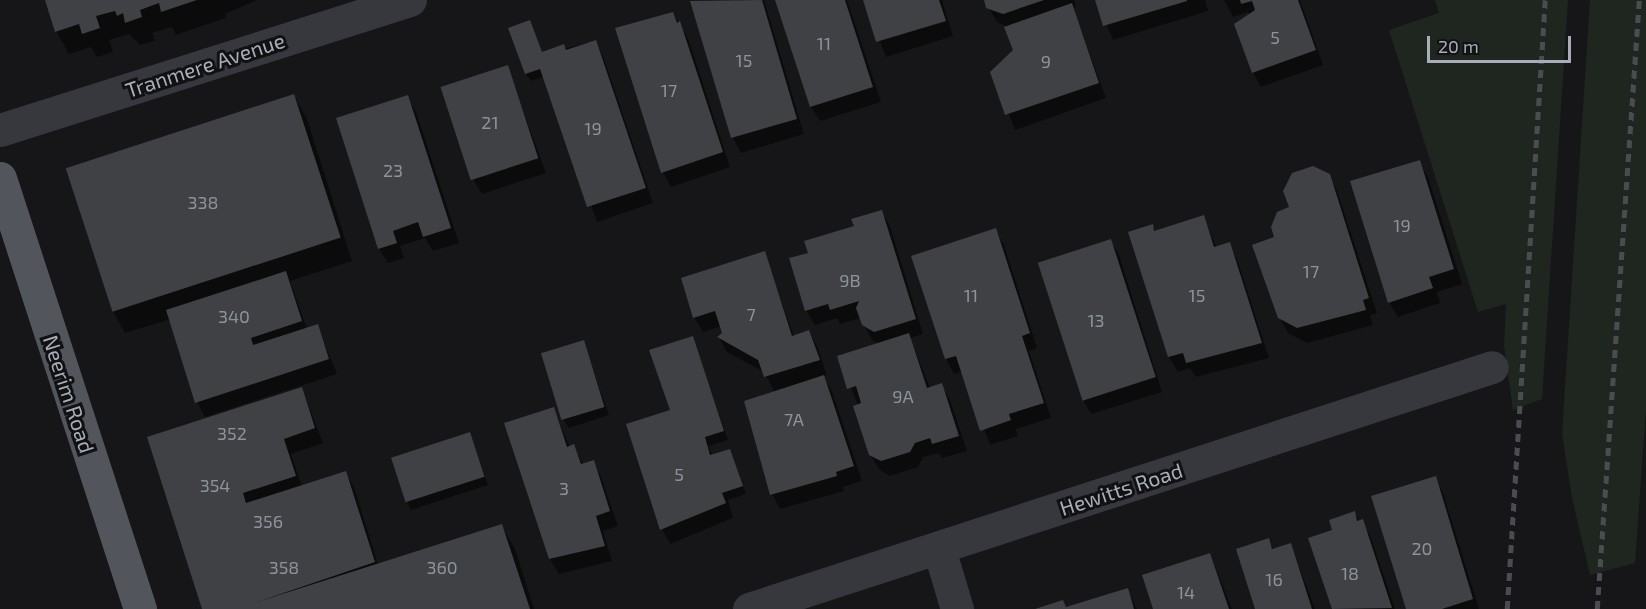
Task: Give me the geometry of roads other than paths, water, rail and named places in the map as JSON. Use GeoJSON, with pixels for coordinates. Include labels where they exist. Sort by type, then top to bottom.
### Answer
{"type":"FeatureCollection","features":[{"type":"Feature","properties":{"kind":"main road","name":"Neerim Road"},"geometry":{"type":"LineString","coordinates":[[0,178],[140,609]]}},
{"type":"Feature","properties":{"kind":"street","name":"Tranmere Avenue"},"geometry":{"type":"LineString","coordinates":[[0,130],[410,0]]}},
{"type":"Feature","properties":{"kind":"street","name":"Hewitts Road"},"geometry":{"type":"LineString","coordinates":[[749,609],[1492,367]]}},
{"type":"Feature","properties":{"kind":"street"},"geometry":{"type":"LineString","coordinates":[[939,549],[957,609]]}},
{"type":"Feature","properties":{"kind":"railway"},"geometry":{"type":"LineString","coordinates":[[1507,609],[1545,0]]}},
{"type":"Feature","properties":{"kind":"railway"},"geometry":{"type":"LineString","coordinates":[[1597,609],[1639,0]]}}]}
